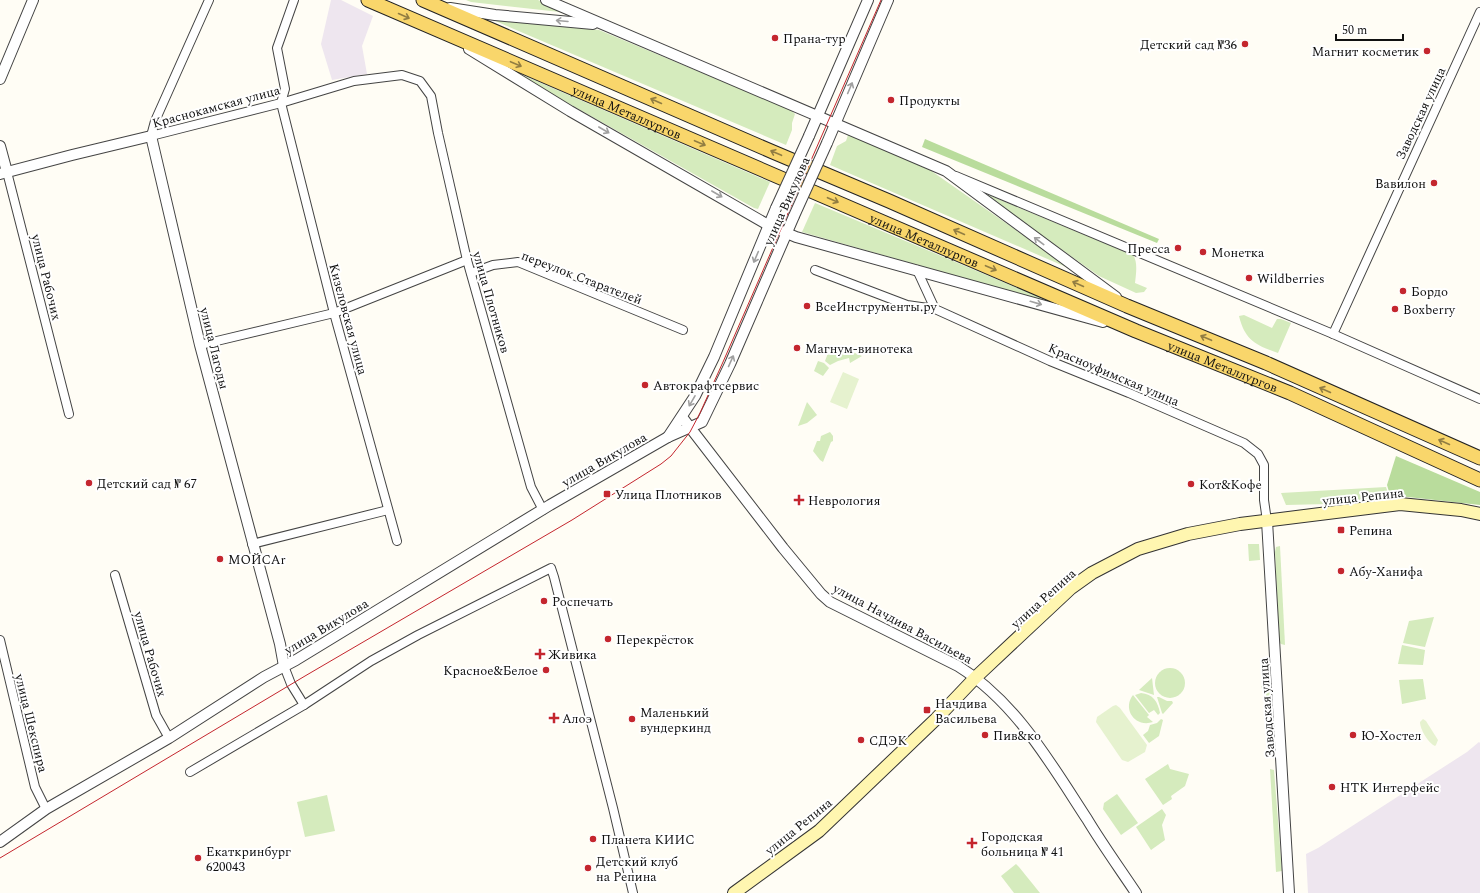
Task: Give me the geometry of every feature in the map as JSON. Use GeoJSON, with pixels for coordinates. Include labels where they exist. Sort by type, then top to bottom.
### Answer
{"type":"FeatureCollection","features":[{"type":"Feature","properties":{"kind":"main road","name":"улица Металлургов"},"geometry":{"type":"LineString","coordinates":[[368,0],[1136,331],[1290,394],[1480,480]]}},
{"type":"Feature","properties":{"kind":"main road","name":"улица Металлургов"},"geometry":{"type":"LineString","coordinates":[[423,0],[889,201],[1127,306],[1266,363],[1480,458]]}},
{"type":"Feature","properties":{"kind":"main road","name":"улица Репина"},"geometry":{"type":"LineString","coordinates":[[734,893],[819,831],[936,719],[976,677],[1071,588],[1092,573],[1138,549],[1188,534],[1240,524],[1400,504],[1461,510],[1480,514]]}},
{"type":"Feature","properties":{"kind":"street"},"geometry":{"type":"LineString","coordinates":[[0,79],[33,0]]}},
{"type":"Feature","properties":{"kind":"street"},"geometry":{"type":"LineString","coordinates":[[151,136],[155,121],[209,0]]}},
{"type":"Feature","properties":{"kind":"street"},"geometry":{"type":"LineString","coordinates":[[281,103],[285,89],[277,48],[294,0]]}},
{"type":"Feature","properties":{"kind":"street"},"geometry":{"type":"LineString","coordinates":[[546,0],[835,124],[1333,334],[1480,399]]}},
{"type":"Feature","properties":{"kind":"street","name":"улица Викулова"},"geometry":{"type":"LineString","coordinates":[[668,437],[695,396],[714,357],[770,226],[776,208],[868,0]]}},
{"type":"Feature","properties":{"kind":"street","name":"улица Викулова"},"geometry":{"type":"LineString","coordinates":[[0,842],[46,810],[169,738],[264,677],[543,510],[668,437],[702,422],[730,364],[888,0]]}},
{"type":"Feature","properties":{"kind":"street"},"geometry":{"type":"LineString","coordinates":[[437,6],[495,15],[601,24]]}},
{"type":"Feature","properties":{"kind":"street","name":"Заводская улица"},"geometry":{"type":"LineString","coordinates":[[1333,334],[1480,12]]}},
{"type":"Feature","properties":{"kind":"street"},"geometry":{"type":"LineString","coordinates":[[442,32],[570,111],[770,226],[796,237],[1136,331]]}},
{"type":"Feature","properties":{"kind":"street","name":"Краснокамская улица"},"geometry":{"type":"LineString","coordinates":[[4,173],[281,103],[354,81],[402,75],[420,81],[431,96]]}},
{"type":"Feature","properties":{"kind":"street","name":"улица Плотников"},"geometry":{"type":"LineString","coordinates":[[431,96],[467,260],[531,487],[543,510]]}},
{"type":"Feature","properties":{"kind":"street","name":"Кизеловская улица"},"geometry":{"type":"LineString","coordinates":[[281,103],[334,313],[396,541]]}},
{"type":"Feature","properties":{"kind":"street","name":"улица Лагоды"},"geometry":{"type":"LineString","coordinates":[[151,136],[200,345],[252,544],[280,644],[284,666],[304,705]]}},
{"type":"Feature","properties":{"kind":"street","name":"улица Рабочих"},"geometry":{"type":"LineString","coordinates":[[0,146],[4,173],[69,414]]}},
{"type":"Feature","properties":{"kind":"street"},"geometry":{"type":"LineString","coordinates":[[946,171],[1127,306]]}},
{"type":"Feature","properties":{"kind":"street"},"geometry":{"type":"LineString","coordinates":[[200,345],[334,313],[467,260]]}},
{"type":"Feature","properties":{"kind":"street","name":"переулок Старателей"},"geometry":{"type":"LineString","coordinates":[[471,272],[493,265],[518,262],[683,330]]}},
{"type":"Feature","properties":{"kind":"street","name":"Красноуфимская улица"},"geometry":{"type":"LineString","coordinates":[[815,270],[907,305],[935,309],[1050,361],[1129,393],[1244,443],[1258,454],[1264,465],[1264,500],[1267,521]]}},
{"type":"Feature","properties":{"kind":"street"},"geometry":{"type":"LineString","coordinates":[[917,270],[935,309]]}},
{"type":"Feature","properties":{"kind":"street","name":"улица Начдива Васильева"},"geometry":{"type":"LineString","coordinates":[[682,417],[783,548],[821,594],[830,602],[958,666],[976,677],[993,692],[1018,719],[1050,763],[1136,893]]}},
{"type":"Feature","properties":{"kind":"street"},"geometry":{"type":"LineString","coordinates":[[252,544],[388,510]]}},
{"type":"Feature","properties":{"kind":"street","name":"Заводская улица"},"geometry":{"type":"LineString","coordinates":[[1267,521],[1289,893]]}},
{"type":"Feature","properties":{"kind":"street"},"geometry":{"type":"LineString","coordinates":[[190,772],[304,705],[371,661],[418,635],[551,568],[580,675],[632,893]]}},
{"type":"Feature","properties":{"kind":"street","name":"улица Рабочих"},"geometry":{"type":"LineString","coordinates":[[115,575],[156,715],[169,738]]}},
{"type":"Feature","properties":{"kind":"street","name":"улица Шекспира"},"geometry":{"type":"LineString","coordinates":[[0,640],[35,787],[46,810]]}},
{"type":"Feature","properties":{"kind":"shaded area"},"geometry":{"type":"Polygon","coordinates":[[[331,0],[341,0],[373,16],[362,46],[367,74],[332,80],[321,44],[331,0]]]}},
{"type":"Feature","properties":{"kind":"shaded area"},"geometry":{"type":"Polygon","coordinates":[[[1479,742],[1480,893],[1308,893],[1306,854],[1318,848],[1467,752],[1479,742]]]}},
{"type":"Feature","properties":{"kind":"green space"},"geometry":{"type":"Polygon","coordinates":[[[466,0],[538,0],[569,13],[471,2],[466,0]]]}},
{"type":"Feature","properties":{"kind":"green space"},"geometry":{"type":"Polygon","coordinates":[[[493,20],[599,30],[791,110],[795,114],[792,123],[792,130],[786,145],[493,20]]]}},
{"type":"Feature","properties":{"kind":"green space"},"geometry":{"type":"Polygon","coordinates":[[[506,68],[770,182],[758,209],[754,208],[506,68]]]}},
{"type":"Feature","properties":{"kind":"green space"},"geometry":{"type":"Polygon","coordinates":[[[848,135],[854,136],[930,170],[1073,270],[830,165],[837,146],[846,141],[848,135]]]}},
{"type":"Feature","properties":{"kind":"green space"},"geometry":{"type":"Polygon","coordinates":[[[925,139],[1159,239],[1157,243],[922,147],[925,139]]]}},
{"type":"Feature","properties":{"kind":"green space"},"geometry":{"type":"Polygon","coordinates":[[[979,191],[1133,255],[1136,265],[1135,283],[1147,288],[1144,292],[1136,293],[1099,276],[979,191]]]}},
{"type":"Feature","properties":{"kind":"green space"},"geometry":{"type":"Polygon","coordinates":[[[815,203],[1058,305],[802,232],[815,203]]]}},
{"type":"Feature","properties":{"kind":"green space"},"geometry":{"type":"Polygon","coordinates":[[[1244,315],[1272,328],[1277,319],[1291,323],[1278,353],[1257,344],[1248,336],[1244,331],[1239,316],[1244,315]]]}},
{"type":"Feature","properties":{"kind":"green space"},"geometry":{"type":"Polygon","coordinates":[[[836,345],[862,356],[850,363],[849,358],[830,365],[825,361],[830,348],[836,345]]]}},
{"type":"Feature","properties":{"kind":"green space"},"geometry":{"type":"Polygon","coordinates":[[[818,361],[824,363],[829,368],[823,376],[814,371],[818,361]]]}},
{"type":"Feature","properties":{"kind":"green space"},"geometry":{"type":"Polygon","coordinates":[[[843,372],[859,379],[847,409],[830,402],[843,372]]]}},
{"type":"Feature","properties":{"kind":"green space"},"geometry":{"type":"Polygon","coordinates":[[[807,402],[817,415],[807,423],[798,426],[807,402]]]}},
{"type":"Feature","properties":{"kind":"green space"},"geometry":{"type":"Polygon","coordinates":[[[830,432],[833,436],[833,441],[831,442],[823,462],[813,451],[817,441],[820,441],[821,436],[830,432]]]}},
{"type":"Feature","properties":{"kind":"green space"},"geometry":{"type":"Polygon","coordinates":[[[1396,456],[1480,492],[1480,505],[1390,495],[1387,485],[1396,456]]]}},
{"type":"Feature","properties":{"kind":"green space"},"geometry":{"type":"Polygon","coordinates":[[[1386,487],[1389,496],[1328,504],[1286,505],[1281,493],[1386,487]]]}},
{"type":"Feature","properties":{"kind":"green space"},"geometry":{"type":"Polygon","coordinates":[[[1248,544],[1259,544],[1260,560],[1249,561],[1248,544]]]}},
{"type":"Feature","properties":{"kind":"green space"},"geometry":{"type":"Polygon","coordinates":[[[1280,546],[1285,645],[1279,642],[1275,552],[1276,547],[1280,546]]]}},
{"type":"Feature","properties":{"kind":"green space"},"geometry":{"type":"Polygon","coordinates":[[[1434,617],[1425,647],[1403,643],[1409,621],[1434,617]]]}},
{"type":"Feature","properties":{"kind":"green space"},"geometry":{"type":"Polygon","coordinates":[[[1402,645],[1425,650],[1423,665],[1398,664],[1402,645]]]}},
{"type":"Feature","properties":{"kind":"green space"},"geometry":{"type":"Polygon","coordinates":[[[1170,668],[1181,672],[1185,683],[1181,694],[1170,698],[1159,694],[1155,683],[1159,672],[1170,668]]]}},
{"type":"Feature","properties":{"kind":"green space"},"geometry":{"type":"Polygon","coordinates":[[[1152,678],[1154,695],[1139,690],[1152,678]]]}},
{"type":"Feature","properties":{"kind":"green space"},"geometry":{"type":"Polygon","coordinates":[[[1423,679],[1426,699],[1402,704],[1399,680],[1423,679]]]}},
{"type":"Feature","properties":{"kind":"green space"},"geometry":{"type":"Polygon","coordinates":[[[1269,685],[1272,745],[1267,744],[1265,696],[1261,686],[1269,685]]]}},
{"type":"Feature","properties":{"kind":"green space"},"geometry":{"type":"Polygon","coordinates":[[[1141,693],[1149,695],[1154,699],[1160,713],[1158,715],[1154,710],[1149,713],[1135,695],[1141,693]]]}},
{"type":"Feature","properties":{"kind":"green space"},"geometry":{"type":"Polygon","coordinates":[[[1133,695],[1149,715],[1147,717],[1153,722],[1141,722],[1132,716],[1129,706],[1133,695]]]}},
{"type":"Feature","properties":{"kind":"green space"},"geometry":{"type":"Polygon","coordinates":[[[1157,697],[1167,701],[1172,701],[1173,703],[1163,714],[1162,713],[1157,697]]]}},
{"type":"Feature","properties":{"kind":"green space"},"geometry":{"type":"Polygon","coordinates":[[[1116,705],[1120,708],[1147,745],[1145,752],[1128,762],[1122,760],[1096,722],[1097,717],[1116,705]]]}},
{"type":"Feature","properties":{"kind":"green space"},"geometry":{"type":"Polygon","coordinates":[[[1161,719],[1163,720],[1159,736],[1149,743],[1143,735],[1148,731],[1150,725],[1157,723],[1161,719]]]}},
{"type":"Feature","properties":{"kind":"green space"},"geometry":{"type":"Polygon","coordinates":[[[1423,719],[1426,721],[1438,740],[1435,746],[1427,739],[1423,732],[1420,722],[1423,719]]]}},
{"type":"Feature","properties":{"kind":"green space"},"geometry":{"type":"Polygon","coordinates":[[[1168,764],[1170,769],[1189,774],[1185,786],[1171,796],[1172,799],[1163,805],[1145,779],[1168,764]]]}},
{"type":"Feature","properties":{"kind":"green space"},"geometry":{"type":"Polygon","coordinates":[[[1270,769],[1274,770],[1282,871],[1276,872],[1270,769]]]}},
{"type":"Feature","properties":{"kind":"green space"},"geometry":{"type":"Polygon","coordinates":[[[1117,794],[1138,823],[1121,835],[1103,809],[1104,803],[1117,794]]]}},
{"type":"Feature","properties":{"kind":"green space"},"geometry":{"type":"Polygon","coordinates":[[[327,795],[335,831],[305,837],[297,802],[327,795]]]}},
{"type":"Feature","properties":{"kind":"green space"},"geometry":{"type":"Polygon","coordinates":[[[1162,809],[1166,815],[1162,825],[1165,840],[1151,850],[1136,827],[1162,809]]]}},
{"type":"Feature","properties":{"kind":"green space"},"geometry":{"type":"Polygon","coordinates":[[[1016,864],[1040,893],[1014,893],[1001,876],[1016,864]]]}},
{"type":"Feature","properties":{"kind":"tram line"},"geometry":{"type":"LineString","coordinates":[[0,858],[305,676],[572,520],[661,464],[671,456],[690,432],[700,413],[881,0]]}},
{"type":"Feature","properties":{"kind":"place","name":"Прана-тур"},"geometry":{"type":"Point","coordinates":[775,38]}},
{"type":"Feature","properties":{"kind":"place","name":"Детский сад №36"},"geometry":{"type":"Point","coordinates":[1245,44]}},
{"type":"Feature","properties":{"kind":"place","name":"Магнит косметик"},"geometry":{"type":"Point","coordinates":[1427,51]}},
{"type":"Feature","properties":{"kind":"place","name":"Продукты"},"geometry":{"type":"Point","coordinates":[891,100]}},
{"type":"Feature","properties":{"kind":"place","name":"Вавилон"},"geometry":{"type":"Point","coordinates":[1434,183]}},
{"type":"Feature","properties":{"kind":"place","name":"Пресса"},"geometry":{"type":"Point","coordinates":[1178,248]}},
{"type":"Feature","properties":{"kind":"place","name":"Монетка"},"geometry":{"type":"Point","coordinates":[1203,252]}},
{"type":"Feature","properties":{"kind":"place","name":"Wildberries"},"geometry":{"type":"Point","coordinates":[1249,278]}},
{"type":"Feature","properties":{"kind":"place","name":"Бордо"},"geometry":{"type":"Point","coordinates":[1403,291]}},
{"type":"Feature","properties":{"kind":"place","name":"ВсеИнструменты.ру"},"geometry":{"type":"Point","coordinates":[807,306]}},
{"type":"Feature","properties":{"kind":"place","name":"Boxberry"},"geometry":{"type":"Point","coordinates":[1395,309]}},
{"type":"Feature","properties":{"kind":"place","name":"Магнум-винотека"},"geometry":{"type":"Point","coordinates":[797,348]}},
{"type":"Feature","properties":{"kind":"place","name":"Автокрафтсервис"},"geometry":{"type":"Point","coordinates":[645,385]}},
{"type":"Feature","properties":{"kind":"place","name":"Детский сад № 67"},"geometry":{"type":"Point","coordinates":[89,483]}},
{"type":"Feature","properties":{"kind":"place","name":"Кот&Кофе"},"geometry":{"type":"Point","coordinates":[1191,484]}},
{"type":"Feature","properties":{"kind":"place","name":"Улица Плотников"},"geometry":{"type":"Point","coordinates":[607,494]}},
{"type":"Feature","properties":{"kind":"place","name":"Неврология"},"geometry":{"type":"Point","coordinates":[799,500]}},
{"type":"Feature","properties":{"kind":"place","name":"Репина"},"geometry":{"type":"Point","coordinates":[1341,530]}},
{"type":"Feature","properties":{"kind":"place","name":"МОЙCAr"},"geometry":{"type":"Point","coordinates":[220,559]}},
{"type":"Feature","properties":{"kind":"place","name":"Абу-Ханифа"},"geometry":{"type":"Point","coordinates":[1341,571]}},
{"type":"Feature","properties":{"kind":"place","name":"Роспечать"},"geometry":{"type":"Point","coordinates":[544,601]}},
{"type":"Feature","properties":{"kind":"place","name":"Перекрёсток"},"geometry":{"type":"Point","coordinates":[608,639]}},
{"type":"Feature","properties":{"kind":"place","name":"Живика"},"geometry":{"type":"Point","coordinates":[540,654]}},
{"type":"Feature","properties":{"kind":"place","name":"Красное&Белое"},"geometry":{"type":"Point","coordinates":[546,670]}},
{"type":"Feature","properties":{"kind":"place","name":"Начдива Васильева"},"geometry":{"type":"Point","coordinates":[927,710]}},
{"type":"Feature","properties":{"kind":"place","name":"Алоэ"},"geometry":{"type":"Point","coordinates":[554,718]}},
{"type":"Feature","properties":{"kind":"place","name":"Маленький вундеркинд"},"geometry":{"type":"Point","coordinates":[632,719]}},
{"type":"Feature","properties":{"kind":"place","name":"Пив&ко"},"geometry":{"type":"Point","coordinates":[985,735]}},
{"type":"Feature","properties":{"kind":"place","name":"Ю-Хостел"},"geometry":{"type":"Point","coordinates":[1353,735]}},
{"type":"Feature","properties":{"kind":"place","name":"СДЭК"},"geometry":{"type":"Point","coordinates":[861,740]}},
{"type":"Feature","properties":{"kind":"place","name":"НТК Интерфейс"},"geometry":{"type":"Point","coordinates":[1332,787]}},
{"type":"Feature","properties":{"kind":"place","name":"Планета КИИС"},"geometry":{"type":"Point","coordinates":[593,839]}},
{"type":"Feature","properties":{"kind":"place","name":"Городская больница № 41"},"geometry":{"type":"Point","coordinates":[972,843]}},
{"type":"Feature","properties":{"kind":"place","name":"Екаткринбург 620043"},"geometry":{"type":"Point","coordinates":[198,858]}},
{"type":"Feature","properties":{"kind":"place","name":"Детский клуб на Репина"},"geometry":{"type":"Point","coordinates":[588,868]}}]}
